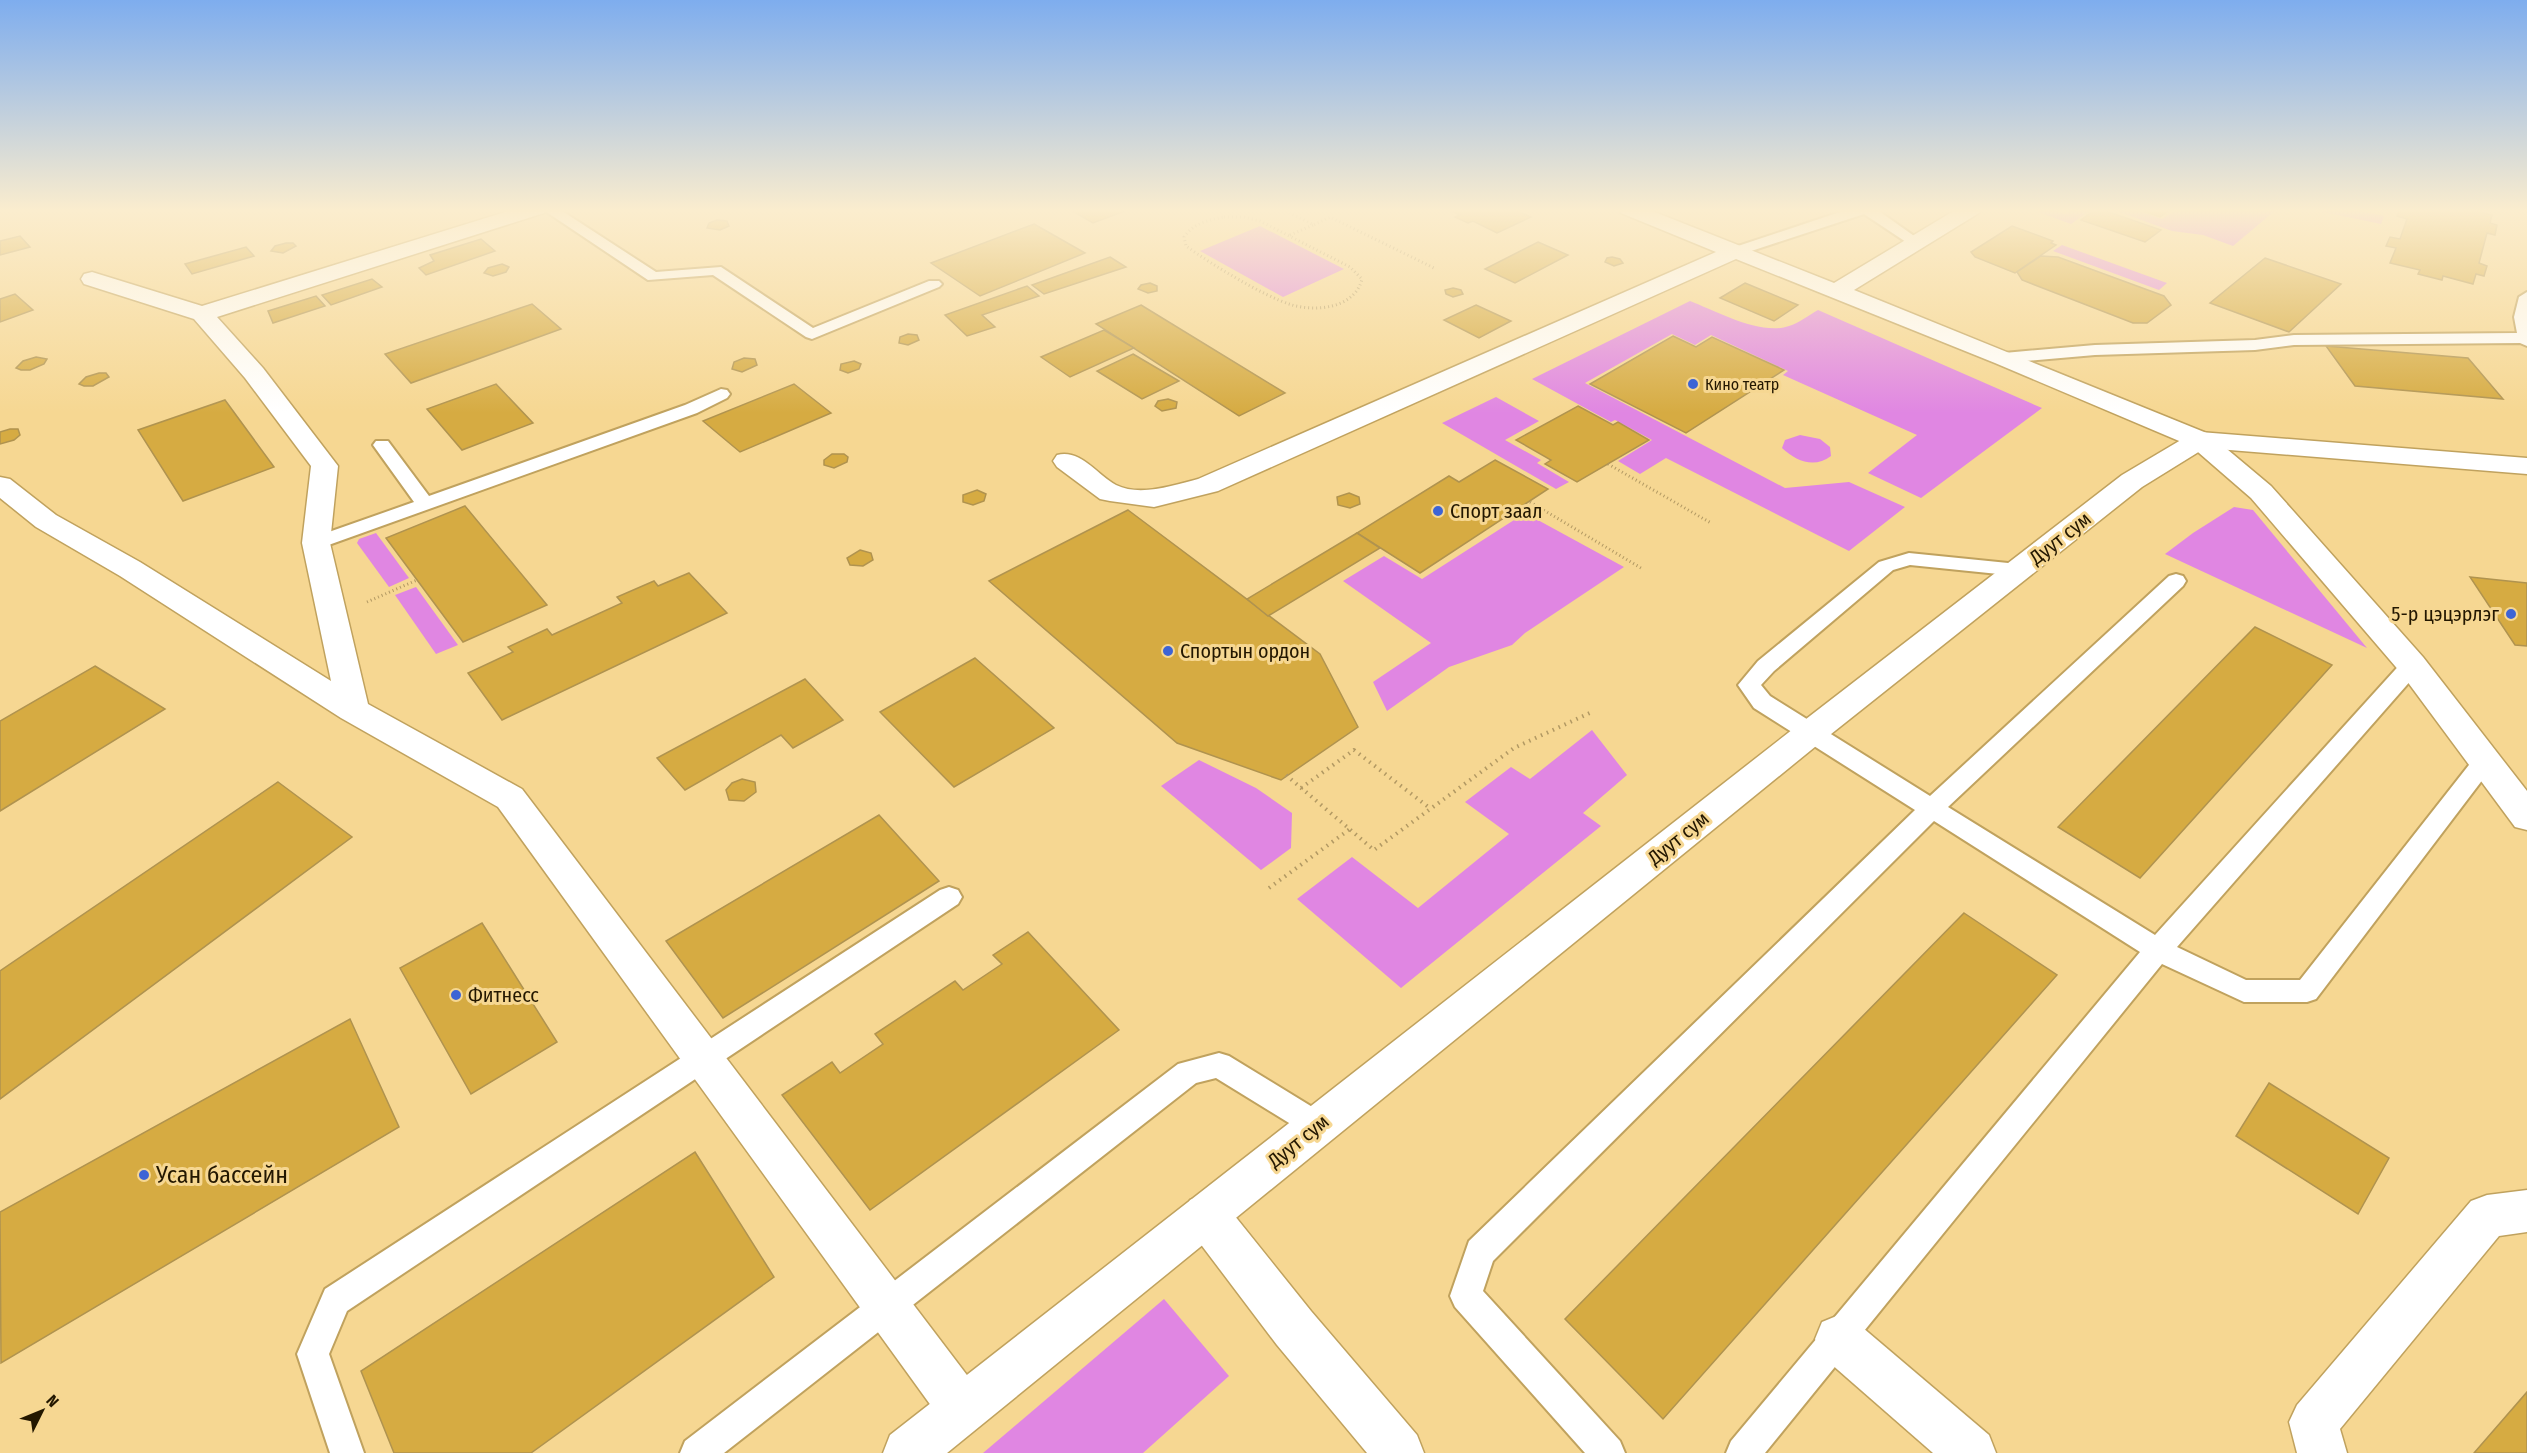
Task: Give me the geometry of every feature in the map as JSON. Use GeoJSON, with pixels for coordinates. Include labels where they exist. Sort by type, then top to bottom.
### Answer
{"type":"FeatureCollection","features":[{"type":"Feature","properties":{"kind":"street"},"geometry":{"type":"LineString","coordinates":[[202,314],[321,277]]}},
{"type":"Feature","properties":{"kind":"street"},"geometry":{"type":"LineString","coordinates":[[1066,461],[1110,493],[1154,499],[1208,485],[1678,277]]}},
{"type":"Feature","properties":{"kind":"street"},"geometry":{"type":"LineString","coordinates":[[1797,277],[2004,358],[2200,440],[2261,492],[2412,665],[2527,817]]}},
{"type":"Feature","properties":{"kind":"street"},"geometry":{"type":"LineString","coordinates":[[1835,292],[1860,277]]}},
{"type":"Feature","properties":{"kind":"street"},"geometry":{"type":"LineString","coordinates":[[92,279],[202,314],[254,373],[325,466],[316,543],[353,710]]}},
{"type":"Feature","properties":{"kind":"street"},"geometry":{"type":"LineString","coordinates":[[2200,440],[2527,466]]}},
{"type":"Feature","properties":{"kind":"street","name":"Дуут сум"},"geometry":{"type":"LineString","coordinates":[[908,1453],[1317,1125],[2018,570],[2132,481],[2200,440]]}},
{"type":"Feature","properties":{"kind":"street"},"geometry":{"type":"LineString","coordinates":[[0,485],[46,521],[130,569],[353,710],[510,798],[962,1408]]}},
{"type":"Feature","properties":{"kind":"street"},"geometry":{"type":"LineString","coordinates":[[2322,1453],[2314,1422],[2487,1216],[2527,1211]]}},
{"type":"Feature","properties":{"kind":"street"},"geometry":{"type":"LineString","coordinates":[[1206,1215],[1294,1328],[1399,1453]]}},
{"type":"Feature","properties":{"kind":"street"},"geometry":{"type":"LineString","coordinates":[[1839,1339],[1971,1453]]}},
{"type":"Feature","properties":{"kind":"lane"},"geometry":{"type":"LineString","coordinates":[[726,277],[812,334],[934,284]]}},
{"type":"Feature","properties":{"kind":"lane"},"geometry":{"type":"LineString","coordinates":[[2004,358],[2095,350],[2255,345],[2294,340],[2526,339],[2522,317],[2527,297]]}},
{"type":"Feature","properties":{"kind":"lane"},"geometry":{"type":"LineString","coordinates":[[316,543],[691,409],[721,394]]}},
{"type":"Feature","properties":{"kind":"lane"},"geometry":{"type":"LineString","coordinates":[[382,445],[425,504]]}},
{"type":"Feature","properties":{"kind":"lane"},"geometry":{"type":"LineString","coordinates":[[2018,570],[1909,559],[1886,566],[1766,666],[1749,685],[1762,702],[1931,810],[2158,950],[2244,992],[2307,991],[2484,762]]}},
{"type":"Feature","properties":{"kind":"lane"},"geometry":{"type":"LineString","coordinates":[[1608,1453],[1466,1296],[1480,1252],[1931,810],[2176,581]]}},
{"type":"Feature","properties":{"kind":"lane"},"geometry":{"type":"LineString","coordinates":[[1743,1453],[2158,950],[2412,665]]}},
{"type":"Feature","properties":{"kind":"lane"},"geometry":{"type":"LineString","coordinates":[[347,1453],[313,1354],[336,1300],[949,897]]}},
{"type":"Feature","properties":{"kind":"lane"},"geometry":{"type":"LineString","coordinates":[[697,1453],[1188,1073],[1219,1065],[1317,1125]]}},
{"type":"Feature","properties":{"kind":"path"},"geometry":{"type":"LineString","coordinates":[[1238,277],[1290,305],[1314,308],[1334,306],[1354,297],[1361,289],[1362,279],[1360,277]]}},
{"type":"Feature","properties":{"kind":"path"},"geometry":{"type":"LineString","coordinates":[[1608,464],[1711,523]]}},
{"type":"Feature","properties":{"kind":"path"},"geometry":{"type":"LineString","coordinates":[[1530,501],[1641,568]]}},
{"type":"Feature","properties":{"kind":"path"},"geometry":{"type":"LineString","coordinates":[[333,616],[417,580]]}},
{"type":"Feature","properties":{"kind":"path"},"geometry":{"type":"LineString","coordinates":[[1286,775],[1374,850],[1514,748],[1593,711]]}},
{"type":"Feature","properties":{"kind":"path"},"geometry":{"type":"LineString","coordinates":[[1301,788],[1354,750],[1431,809]]}},
{"type":"Feature","properties":{"kind":"path"},"geometry":{"type":"LineString","coordinates":[[1269,888],[1350,829]]}},
{"type":"Feature","properties":{"kind":"shaded area"},"geometry":{"type":"Polygon","coordinates":[[[1247,277],[1327,277],[1283,297],[1247,277]]]}},
{"type":"Feature","properties":{"kind":"shaded area"},"geometry":{"type":"Polygon","coordinates":[[[2123,277],[2150,277],[2167,283],[2159,290],[2123,277]]]}},
{"type":"Feature","properties":{"kind":"shaded area"},"geometry":{"type":"Polygon","coordinates":[[[1690,301],[1739,321],[1765,328],[1789,326],[1818,310],[2042,408],[1921,498],[1868,473],[1917,435],[1783,375],[1788,371],[1711,335],[1695,345],[1672,334],[1585,383],[1785,488],[1849,482],[1905,507],[1849,551],[1666,458],[1640,474],[1618,461],[1652,440],[1615,420],[1611,422],[1532,379],[1690,301]]]}},
{"type":"Feature","properties":{"kind":"shaded area"},"geometry":{"type":"Polygon","coordinates":[[[1496,397],[1539,421],[1505,440],[1541,460],[1537,463],[1569,482],[1556,489],[1442,423],[1496,397]]]}},
{"type":"Feature","properties":{"kind":"shaded area"},"geometry":{"type":"Polygon","coordinates":[[[1800,435],[1820,439],[1830,447],[1831,456],[1818,462],[1805,462],[1793,457],[1782,448],[1785,440],[1800,435]]]}},
{"type":"Feature","properties":{"kind":"shaded area"},"geometry":{"type":"Polygon","coordinates":[[[2234,507],[2253,510],[2367,648],[2165,554],[2234,507]]]}},
{"type":"Feature","properties":{"kind":"shaded area"},"geometry":{"type":"Polygon","coordinates":[[[1525,513],[1624,567],[1525,633],[1512,645],[1449,667],[1387,711],[1373,682],[1431,643],[1343,581],[1384,556],[1422,579],[1525,513]]]}},
{"type":"Feature","properties":{"kind":"shaded area"},"geometry":{"type":"Polygon","coordinates":[[[376,533],[409,578],[389,587],[357,543],[359,539],[376,533]]]}},
{"type":"Feature","properties":{"kind":"shaded area"},"geometry":{"type":"Polygon","coordinates":[[[416,587],[458,645],[436,654],[395,595],[416,587]]]}},
{"type":"Feature","properties":{"kind":"shaded area"},"geometry":{"type":"Polygon","coordinates":[[[1592,730],[1627,775],[1583,813],[1601,826],[1401,988],[1297,899],[1352,857],[1418,908],[1509,834],[1465,802],[1511,767],[1530,779],[1592,730]]]}},
{"type":"Feature","properties":{"kind":"shaded area"},"geometry":{"type":"Polygon","coordinates":[[[1199,760],[1256,788],[1292,813],[1291,848],[1261,870],[1161,786],[1199,760]]]}},
{"type":"Feature","properties":{"kind":"shaded area"},"geometry":{"type":"Polygon","coordinates":[[[1164,1299],[1229,1376],[1143,1453],[983,1453],[1164,1299]]]}},
{"type":"Feature","properties":{"kind":"building"},"geometry":{"type":"Polygon","coordinates":[[[952,277],[1027,277],[980,296],[952,277]]]}},
{"type":"Feature","properties":{"kind":"building"},"geometry":{"type":"Polygon","coordinates":[[[1055,277],[1096,277],[1044,294],[1032,285],[1055,277]]]}},
{"type":"Feature","properties":{"kind":"building"},"geometry":{"type":"Polygon","coordinates":[[[1502,277],[1527,277],[1515,283],[1502,277]]]}},
{"type":"Feature","properties":{"kind":"building"},"geometry":{"type":"Polygon","coordinates":[[[2020,277],[2112,277],[2164,296],[2171,305],[2147,323],[2133,323],[2022,280],[2020,277]]]}},
{"type":"Feature","properties":{"kind":"building"},"geometry":{"type":"Polygon","coordinates":[[[2242,277],[2320,277],[2341,284],[2289,332],[2210,303],[2242,277]]]}},
{"type":"Feature","properties":{"kind":"building"},"geometry":{"type":"Polygon","coordinates":[[[2446,277],[2475,277],[2473,284],[2446,277]]]}},
{"type":"Feature","properties":{"kind":"building"},"geometry":{"type":"Polygon","coordinates":[[[372,279],[382,287],[331,305],[322,295],[372,279]]]}},
{"type":"Feature","properties":{"kind":"building"},"geometry":{"type":"Polygon","coordinates":[[[1150,283],[1157,286],[1157,291],[1148,293],[1138,289],[1141,285],[1150,283]]]}},
{"type":"Feature","properties":{"kind":"building"},"geometry":{"type":"Polygon","coordinates":[[[1745,283],[1798,305],[1774,321],[1720,298],[1745,283]]]}},
{"type":"Feature","properties":{"kind":"building"},"geometry":{"type":"Polygon","coordinates":[[[1027,286],[1039,296],[982,315],[995,327],[967,336],[945,315],[1027,286]]]}},
{"type":"Feature","properties":{"kind":"building"},"geometry":{"type":"Polygon","coordinates":[[[1453,288],[1461,290],[1463,294],[1453,297],[1446,294],[1445,290],[1453,288]]]}},
{"type":"Feature","properties":{"kind":"building"},"geometry":{"type":"Polygon","coordinates":[[[15,294],[33,310],[0,322],[0,299],[15,294]]]}},
{"type":"Feature","properties":{"kind":"building"},"geometry":{"type":"Polygon","coordinates":[[[316,296],[325,306],[273,323],[268,311],[316,296]]]}},
{"type":"Feature","properties":{"kind":"building"},"geometry":{"type":"Polygon","coordinates":[[[532,304],[561,329],[411,383],[385,354],[532,304]]]}},
{"type":"Feature","properties":{"kind":"building"},"geometry":{"type":"Polygon","coordinates":[[[1141,305],[1285,393],[1239,416],[1096,324],[1141,305]]]}},
{"type":"Feature","properties":{"kind":"building"},"geometry":{"type":"Polygon","coordinates":[[[1476,305],[1511,321],[1479,338],[1444,320],[1476,305]]]}},
{"type":"Feature","properties":{"kind":"building"},"geometry":{"type":"Polygon","coordinates":[[[1104,330],[1134,348],[1070,377],[1041,357],[1104,330]]]}},
{"type":"Feature","properties":{"kind":"building"},"geometry":{"type":"Polygon","coordinates":[[[908,334],[917,335],[919,340],[908,345],[899,343],[900,337],[908,334]]]}},
{"type":"Feature","properties":{"kind":"building"},"geometry":{"type":"Polygon","coordinates":[[[1673,336],[1696,347],[1712,337],[1784,370],[1686,433],[1590,384],[1673,336]]]}},
{"type":"Feature","properties":{"kind":"building"},"geometry":{"type":"Polygon","coordinates":[[[2326,346],[2468,358],[2503,399],[2355,386],[2326,346]]]}},
{"type":"Feature","properties":{"kind":"building"},"geometry":{"type":"Polygon","coordinates":[[[1133,354],[1179,381],[1142,399],[1097,371],[1133,354]]]}},
{"type":"Feature","properties":{"kind":"building"},"geometry":{"type":"Polygon","coordinates":[[[36,357],[47,359],[44,364],[30,370],[16,368],[23,361],[36,357]]]}},
{"type":"Feature","properties":{"kind":"building"},"geometry":{"type":"Polygon","coordinates":[[[744,358],[755,359],[757,365],[742,372],[732,369],[734,362],[744,358]]]}},
{"type":"Feature","properties":{"kind":"building"},"geometry":{"type":"Polygon","coordinates":[[[854,361],[861,364],[859,369],[848,373],[840,370],[841,364],[854,361]]]}},
{"type":"Feature","properties":{"kind":"building"},"geometry":{"type":"Polygon","coordinates":[[[106,373],[109,377],[93,386],[79,384],[86,377],[106,373]]]}},
{"type":"Feature","properties":{"kind":"building"},"geometry":{"type":"Polygon","coordinates":[[[496,384],[533,423],[462,450],[427,409],[496,384]]]}},
{"type":"Feature","properties":{"kind":"building"},"geometry":{"type":"Polygon","coordinates":[[[794,384],[831,413],[740,452],[703,421],[794,384]]]}},
{"type":"Feature","properties":{"kind":"building"},"geometry":{"type":"Polygon","coordinates":[[[1168,399],[1177,402],[1176,408],[1162,411],[1155,406],[1158,401],[1168,399]]]}},
{"type":"Feature","properties":{"kind":"building"},"geometry":{"type":"Polygon","coordinates":[[[225,400],[274,467],[183,501],[138,430],[225,400]]]}},
{"type":"Feature","properties":{"kind":"building"},"geometry":{"type":"Polygon","coordinates":[[[1578,406],[1613,425],[1618,422],[1649,440],[1577,482],[1545,464],[1551,460],[1516,440],[1578,406]]]}},
{"type":"Feature","properties":{"kind":"building"},"geometry":{"type":"Polygon","coordinates":[[[18,429],[20,435],[14,440],[0,444],[0,432],[18,429]]]}},
{"type":"Feature","properties":{"kind":"building"},"geometry":{"type":"Polygon","coordinates":[[[832,454],[844,454],[848,457],[847,462],[834,468],[824,465],[824,460],[832,454]]]}},
{"type":"Feature","properties":{"kind":"building"},"geometry":{"type":"Polygon","coordinates":[[[1495,460],[1548,489],[1420,573],[1357,533],[1449,476],[1459,482],[1495,460]]]}},
{"type":"Feature","properties":{"kind":"building"},"geometry":{"type":"Polygon","coordinates":[[[977,490],[986,494],[984,501],[973,505],[963,502],[963,495],[977,490]]]}},
{"type":"Feature","properties":{"kind":"building"},"geometry":{"type":"Polygon","coordinates":[[[1349,493],[1359,497],[1360,504],[1350,508],[1338,505],[1337,497],[1349,493]]]}},
{"type":"Feature","properties":{"kind":"building"},"geometry":{"type":"Polygon","coordinates":[[[465,506],[547,605],[463,642],[386,538],[465,506]]]}},
{"type":"Feature","properties":{"kind":"building"},"geometry":{"type":"Polygon","coordinates":[[[1128,510],[1320,654],[1358,727],[1281,780],[1177,743],[989,581],[1128,510]]]}},
{"type":"Feature","properties":{"kind":"building"},"geometry":{"type":"Polygon","coordinates":[[[1357,533],[1380,548],[1268,616],[1247,599],[1357,533]]]}},
{"type":"Feature","properties":{"kind":"building"},"geometry":{"type":"Polygon","coordinates":[[[860,550],[871,553],[873,560],[863,566],[850,565],[847,558],[860,550]]]}},
{"type":"Feature","properties":{"kind":"building"},"geometry":{"type":"Polygon","coordinates":[[[689,573],[727,613],[502,720],[468,673],[513,652],[508,647],[547,629],[552,635],[622,603],[617,597],[654,581],[658,586],[689,573]]]}},
{"type":"Feature","properties":{"kind":"building","name":"5-р цэцэрлэг"},"geometry":{"type":"Polygon","coordinates":[[[2470,577],[2527,583],[2527,646],[2515,645],[2470,577]]]}},
{"type":"Feature","properties":{"kind":"building"},"geometry":{"type":"Polygon","coordinates":[[[2255,627],[2332,665],[2140,878],[2058,827],[2255,627]]]}},
{"type":"Feature","properties":{"kind":"building"},"geometry":{"type":"Polygon","coordinates":[[[975,658],[1054,728],[954,787],[880,712],[975,658]]]}},
{"type":"Feature","properties":{"kind":"building"},"geometry":{"type":"Polygon","coordinates":[[[95,666],[165,709],[0,811],[0,721],[95,666]]]}},
{"type":"Feature","properties":{"kind":"building"},"geometry":{"type":"Polygon","coordinates":[[[805,679],[843,720],[793,748],[781,735],[685,790],[657,758],[805,679]]]}},
{"type":"Feature","properties":{"kind":"building"},"geometry":{"type":"Polygon","coordinates":[[[742,779],[755,782],[756,792],[744,801],[729,800],[726,790],[732,783],[742,779]]]}},
{"type":"Feature","properties":{"kind":"building"},"geometry":{"type":"Polygon","coordinates":[[[278,782],[352,837],[0,1099],[0,971],[278,782]]]}},
{"type":"Feature","properties":{"kind":"building"},"geometry":{"type":"Polygon","coordinates":[[[879,815],[939,881],[723,1018],[666,941],[879,815]]]}},
{"type":"Feature","properties":{"kind":"building"},"geometry":{"type":"Polygon","coordinates":[[[1964,913],[2057,975],[1663,1419],[1565,1319],[1964,913]]]}},
{"type":"Feature","properties":{"kind":"building"},"geometry":{"type":"Polygon","coordinates":[[[482,923],[557,1042],[471,1094],[400,968],[482,923]]]}},
{"type":"Feature","properties":{"kind":"building"},"geometry":{"type":"Polygon","coordinates":[[[1028,932],[1119,1030],[870,1210],[782,1095],[832,1062],[840,1073],[883,1044],[875,1034],[955,981],[963,990],[1002,964],[993,955],[1028,932]]]}},
{"type":"Feature","properties":{"kind":"building"},"geometry":{"type":"Polygon","coordinates":[[[350,1019],[399,1127],[1,1363],[0,1212],[350,1019]]]}},
{"type":"Feature","properties":{"kind":"building"},"geometry":{"type":"Polygon","coordinates":[[[2269,1083],[2389,1158],[2358,1214],[2236,1136],[2269,1083]]]}},
{"type":"Feature","properties":{"kind":"building"},"geometry":{"type":"Polygon","coordinates":[[[695,1152],[774,1277],[531,1453],[394,1453],[361,1371],[695,1152]]]}},
{"type":"Feature","properties":{"kind":"building"},"geometry":{"type":"Polygon","coordinates":[[[2527,1392],[2527,1453],[2474,1453],[2527,1392]]]}},
{"type":"Feature","properties":{"kind":"place","name":"Кино театр"},"geometry":{"type":"Point","coordinates":[1693,384]}},
{"type":"Feature","properties":{"kind":"place","name":"Спорт заал"},"geometry":{"type":"Point","coordinates":[1438,511]}},
{"type":"Feature","properties":{"kind":"place","name":"5-р цэцэрлэг"},"geometry":{"type":"Point","coordinates":[2511,614]}},
{"type":"Feature","properties":{"kind":"place","name":"Спортын ордон"},"geometry":{"type":"Point","coordinates":[1168,651]}},
{"type":"Feature","properties":{"kind":"place","name":"Фитнесс"},"geometry":{"type":"Point","coordinates":[456,995]}},
{"type":"Feature","properties":{"kind":"place","name":"Усан бассейн"},"geometry":{"type":"Point","coordinates":[144,1175]}}]}
